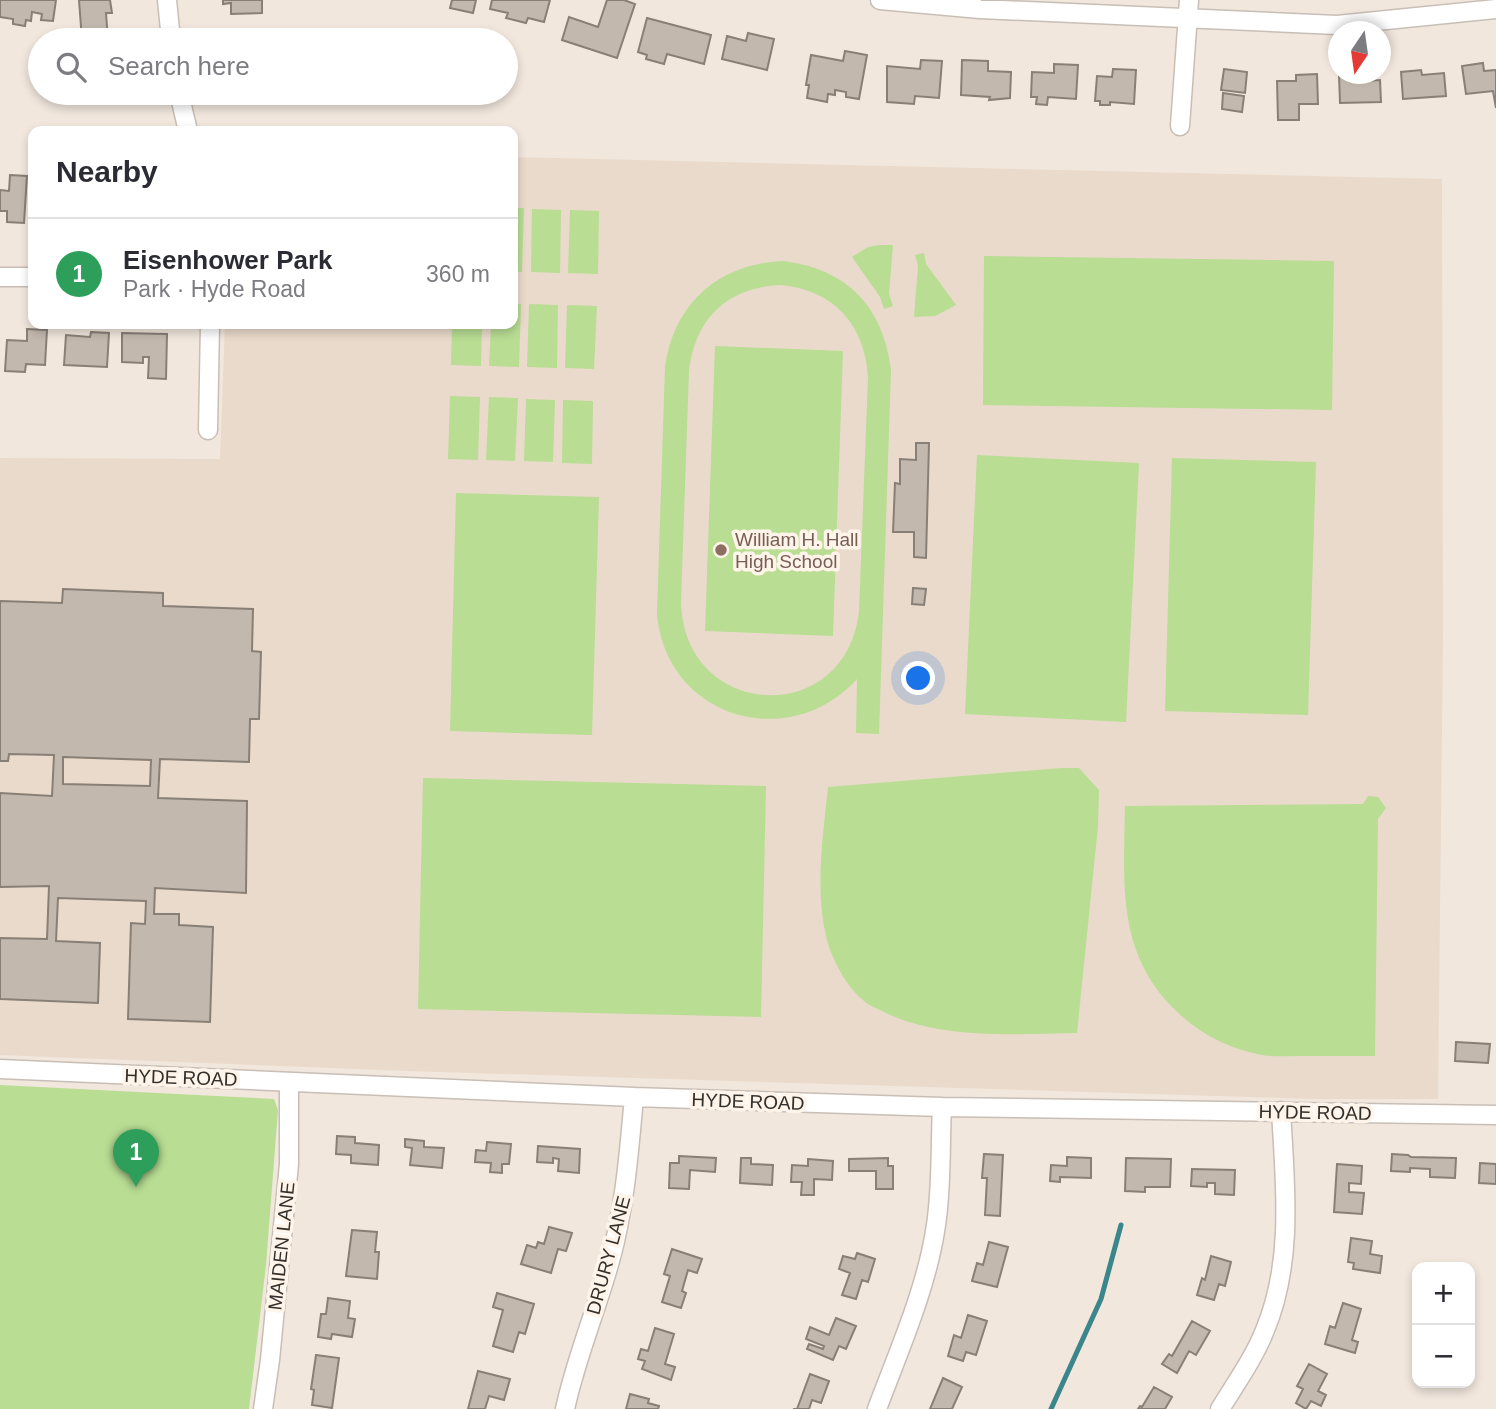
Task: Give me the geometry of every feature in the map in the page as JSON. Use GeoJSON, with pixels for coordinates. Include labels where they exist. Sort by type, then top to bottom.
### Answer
{"type":"FeatureCollection","features":[{"type":"Feature","properties":{"kind":"street"},"geometry":{"type":"LineString","coordinates":[[167,0],[170,28]]}},
{"type":"Feature","properties":{"kind":"street"},"geometry":{"type":"LineString","coordinates":[[880,0],[980,9],[1337,24],[1464,7],[1496,9]]}},
{"type":"Feature","properties":{"kind":"street"},"geometry":{"type":"LineString","coordinates":[[1180,126],[1189,0]]}},
{"type":"Feature","properties":{"kind":"street"},"geometry":{"type":"LineString","coordinates":[[182,105],[187,126]]}},
{"type":"Feature","properties":{"kind":"street"},"geometry":{"type":"LineString","coordinates":[[0,277],[28,277]]}},
{"type":"Feature","properties":{"kind":"street"},"geometry":{"type":"LineString","coordinates":[[208,430],[210,329]]}},
{"type":"Feature","properties":{"kind":"street","name":"HYDE ROAD"},"geometry":{"type":"LineString","coordinates":[[0,1069],[634,1097],[942,1107],[1496,1115]]}},
{"type":"Feature","properties":{"kind":"street","name":"MAIDEN LANE"},"geometry":{"type":"LineString","coordinates":[[263,1409],[271,1360],[289,1164],[289,1082]]}},
{"type":"Feature","properties":{"kind":"street","name":"DRURY LANE"},"geometry":{"type":"LineString","coordinates":[[565,1409],[618,1228],[626,1181],[634,1097]]}},
{"type":"Feature","properties":{"kind":"street"},"geometry":{"type":"LineString","coordinates":[[877,1409],[921,1287],[932,1244],[939,1196],[942,1107]]}},
{"type":"Feature","properties":{"kind":"street"},"geometry":{"type":"LineString","coordinates":[[1220,1409],[1265,1329],[1279,1283],[1286,1203],[1281,1111]]}},
{"type":"Feature","properties":{"kind":"shaded area","name":"William H. Hall High School"},"geometry":{"type":"Polygon","coordinates":[[[518,157],[1442,179],[1443,640],[1438,1099],[1315,1099],[408,1071],[0,1055],[0,458],[220,459],[225,329],[518,329],[518,157]]]}},
{"type":"Feature","properties":{"kind":"green space"},"geometry":{"type":"Polygon","coordinates":[[[518,208],[524,208],[522,272],[518,272],[518,208]]]}},
{"type":"Feature","properties":{"kind":"green space"},"geometry":{"type":"Polygon","coordinates":[[[532,209],[561,210],[560,273],[531,272],[532,209]]]}},
{"type":"Feature","properties":{"kind":"green space"},"geometry":{"type":"Polygon","coordinates":[[[570,210],[599,211],[598,274],[568,273],[570,210]]]}},
{"type":"Feature","properties":{"kind":"green space"},"geometry":{"type":"Polygon","coordinates":[[[893,245],[889,294],[893,306],[884,309],[880,297],[852,257],[868,247],[893,245]]]}},
{"type":"Feature","properties":{"kind":"green space"},"geometry":{"type":"Polygon","coordinates":[[[924,253],[926,264],[956,305],[935,316],[914,317],[918,266],[915,255],[924,253]]]}},
{"type":"Feature","properties":{"kind":"green space"},"geometry":{"type":"Polygon","coordinates":[[[984,256],[1334,261],[1332,410],[983,405],[984,256]]]}},
{"type":"Feature","properties":{"kind":"green space"},"geometry":{"type":"Polygon","coordinates":[[[784,261],[807,266],[844,282],[870,309],[886,346],[891,369],[879,734],[856,733],[857,679],[829,702],[798,715],[766,719],[735,714],[706,700],[682,679],[665,650],[657,614],[665,367],[670,344],[678,323],[704,290],[740,269],[761,263],[784,261]],[[781,285],[762,287],[730,299],[717,309],[698,335],[689,371],[681,602],[689,641],[708,670],[735,688],[766,695],[797,691],[826,676],[847,650],[859,612],[868,377],[866,358],[861,341],[843,313],[817,294],[781,285]]]}},
{"type":"Feature","properties":{"kind":"green space"},"geometry":{"type":"Polygon","coordinates":[[[518,304],[521,304],[519,367],[489,366],[491,329],[518,329],[518,304]]]}},
{"type":"Feature","properties":{"kind":"green space"},"geometry":{"type":"Polygon","coordinates":[[[529,304],[558,305],[557,368],[527,367],[529,304]]]}},
{"type":"Feature","properties":{"kind":"green space"},"geometry":{"type":"Polygon","coordinates":[[[567,305],[597,306],[594,369],[565,368],[567,305]]]}},
{"type":"Feature","properties":{"kind":"green space"},"geometry":{"type":"Polygon","coordinates":[[[452,329],[482,329],[481,366],[451,365],[452,329]]]}},
{"type":"Feature","properties":{"kind":"green space"},"geometry":{"type":"Polygon","coordinates":[[[715,346],[843,351],[833,636],[705,631],[715,346]]]}},
{"type":"Feature","properties":{"kind":"green space"},"geometry":{"type":"Polygon","coordinates":[[[450,396],[480,397],[478,460],[448,459],[450,396]]]}},
{"type":"Feature","properties":{"kind":"green space"},"geometry":{"type":"Polygon","coordinates":[[[489,397],[518,398],[515,461],[486,460],[489,397]]]}},
{"type":"Feature","properties":{"kind":"green space"},"geometry":{"type":"Polygon","coordinates":[[[526,399],[555,400],[553,462],[524,461],[526,399]]]}},
{"type":"Feature","properties":{"kind":"green space"},"geometry":{"type":"Polygon","coordinates":[[[563,400],[593,401],[592,464],[562,463],[563,400]]]}},
{"type":"Feature","properties":{"kind":"green space"},"geometry":{"type":"Polygon","coordinates":[[[977,455],[1139,463],[1126,722],[965,714],[977,455]]]}},
{"type":"Feature","properties":{"kind":"green space"},"geometry":{"type":"Polygon","coordinates":[[[1172,458],[1316,462],[1308,715],[1165,711],[1172,458]]]}},
{"type":"Feature","properties":{"kind":"green space"},"geometry":{"type":"Polygon","coordinates":[[[456,493],[599,497],[592,735],[450,731],[456,493]]]}},
{"type":"Feature","properties":{"kind":"green space"},"geometry":{"type":"Polygon","coordinates":[[[1079,768],[1099,790],[1098,826],[1077,1033],[1003,1034],[952,1031],[904,1020],[865,1002],[845,979],[835,962],[826,936],[821,899],[821,862],[828,787],[1079,768]]]}},
{"type":"Feature","properties":{"kind":"green space"},"geometry":{"type":"Polygon","coordinates":[[[423,778],[766,786],[761,1017],[418,1009],[423,778]]]}},
{"type":"Feature","properties":{"kind":"green space"},"geometry":{"type":"Polygon","coordinates":[[[1368,796],[1378,797],[1386,808],[1378,819],[1375,1056],[1262,1055],[1225,1044],[1182,1017],[1155,986],[1141,963],[1132,939],[1125,888],[1125,806],[1363,804],[1368,796]]]}},
{"type":"Feature","properties":{"kind":"green space"},"geometry":{"type":"Polygon","coordinates":[[[0,1085],[274,1099],[278,1110],[266,1265],[249,1409],[0,1409],[0,1085]]]}},
{"type":"Feature","properties":{"kind":"building"},"geometry":{"type":"Polygon","coordinates":[[[0,0],[56,0],[53,21],[41,20],[42,14],[32,12],[31,21],[26,20],[25,26],[13,24],[13,19],[0,17],[0,0]]]}},
{"type":"Feature","properties":{"kind":"building"},"geometry":{"type":"Polygon","coordinates":[[[79,0],[110,0],[112,13],[106,13],[107,28],[81,28],[79,0]]]}},
{"type":"Feature","properties":{"kind":"building"},"geometry":{"type":"Polygon","coordinates":[[[223,0],[262,0],[262,13],[231,14],[231,3],[223,4],[223,0]]]}},
{"type":"Feature","properties":{"kind":"building"},"geometry":{"type":"Polygon","coordinates":[[[452,0],[476,0],[473,13],[450,8],[452,0]]]}},
{"type":"Feature","properties":{"kind":"building"},"geometry":{"type":"Polygon","coordinates":[[[492,0],[550,0],[544,22],[528,18],[526,23],[506,18],[508,13],[490,9],[492,0]]]}},
{"type":"Feature","properties":{"kind":"building"},"geometry":{"type":"Polygon","coordinates":[[[607,0],[624,0],[635,4],[617,58],[562,40],[569,17],[598,27],[607,0]]]}},
{"type":"Feature","properties":{"kind":"building"},"geometry":{"type":"Polygon","coordinates":[[[647,18],[711,35],[704,64],[667,54],[664,64],[646,59],[647,55],[638,52],[647,18]]]}},
{"type":"Feature","properties":{"kind":"building"},"geometry":{"type":"Polygon","coordinates":[[[748,33],[774,39],[767,70],[722,59],[727,36],[746,41],[748,33]]]}},
{"type":"Feature","properties":{"kind":"building"},"geometry":{"type":"Polygon","coordinates":[[[845,51],[867,55],[859,99],[846,97],[846,92],[835,90],[835,95],[828,94],[827,102],[807,98],[809,85],[806,85],[811,55],[843,61],[845,51]]]}},
{"type":"Feature","properties":{"kind":"building"},"geometry":{"type":"Polygon","coordinates":[[[921,60],[942,61],[939,98],[915,96],[914,104],[887,102],[887,66],[920,69],[921,60]]]}},
{"type":"Feature","properties":{"kind":"building"},"geometry":{"type":"Polygon","coordinates":[[[962,60],[988,61],[988,71],[1011,72],[1010,98],[989,100],[990,97],[961,95],[962,60]]]}},
{"type":"Feature","properties":{"kind":"building"},"geometry":{"type":"Polygon","coordinates":[[[1483,63],[1484,71],[1496,70],[1496,108],[1493,91],[1466,94],[1462,66],[1483,63]]]}},
{"type":"Feature","properties":{"kind":"building"},"geometry":{"type":"Polygon","coordinates":[[[1054,64],[1078,65],[1076,99],[1048,97],[1047,105],[1036,104],[1037,97],[1031,97],[1032,72],[1054,73],[1054,64]]]}},
{"type":"Feature","properties":{"kind":"building"},"geometry":{"type":"Polygon","coordinates":[[[1113,69],[1136,70],[1134,104],[1110,102],[1110,105],[1100,105],[1100,101],[1095,101],[1097,76],[1112,77],[1113,69]]]}},
{"type":"Feature","properties":{"kind":"building"},"geometry":{"type":"Polygon","coordinates":[[[1224,69],[1247,72],[1245,93],[1221,90],[1224,69]]]}},
{"type":"Feature","properties":{"kind":"building"},"geometry":{"type":"Polygon","coordinates":[[[1421,70],[1422,75],[1444,73],[1446,96],[1403,99],[1401,72],[1421,70]]]}},
{"type":"Feature","properties":{"kind":"building"},"geometry":{"type":"Polygon","coordinates":[[[1317,74],[1318,104],[1299,104],[1299,120],[1278,120],[1277,81],[1296,81],[1296,75],[1317,74]]]}},
{"type":"Feature","properties":{"kind":"building"},"geometry":{"type":"Polygon","coordinates":[[[1339,84],[1380,84],[1381,102],[1340,103],[1339,84]]]}},
{"type":"Feature","properties":{"kind":"building"},"geometry":{"type":"Polygon","coordinates":[[[1223,93],[1244,96],[1242,112],[1222,109],[1223,93]]]}},
{"type":"Feature","properties":{"kind":"building"},"geometry":{"type":"Polygon","coordinates":[[[10,175],[27,176],[24,223],[7,222],[7,211],[0,211],[0,190],[9,191],[10,175]]]}},
{"type":"Feature","properties":{"kind":"building"},"geometry":{"type":"Polygon","coordinates":[[[27,329],[47,330],[45,365],[26,364],[25,372],[5,371],[7,340],[27,341],[27,329]]]}},
{"type":"Feature","properties":{"kind":"building"},"geometry":{"type":"Polygon","coordinates":[[[91,332],[109,333],[107,367],[64,365],[66,335],[90,337],[91,332]]]}},
{"type":"Feature","properties":{"kind":"building"},"geometry":{"type":"Polygon","coordinates":[[[122,333],[167,334],[166,379],[148,378],[149,357],[143,357],[143,363],[122,362],[122,333]]]}},
{"type":"Feature","properties":{"kind":"building"},"geometry":{"type":"Polygon","coordinates":[[[916,443],[929,443],[926,558],[914,557],[914,532],[893,532],[895,483],[900,484],[900,459],[916,460],[916,443]]]}},
{"type":"Feature","properties":{"kind":"building"},"geometry":{"type":"Polygon","coordinates":[[[913,588],[926,589],[924,605],[912,604],[913,588]]]}},
{"type":"Feature","properties":{"kind":"building"},"geometry":{"type":"Polygon","coordinates":[[[63,589],[163,593],[163,606],[253,609],[252,651],[261,652],[259,719],[250,719],[249,762],[160,759],[158,798],[247,801],[246,893],[155,888],[154,914],[179,914],[179,925],[213,927],[210,1022],[128,1019],[131,923],[145,924],[146,901],[58,898],[56,941],[100,943],[98,1003],[0,999],[0,938],[47,939],[49,886],[0,887],[0,793],[52,796],[54,755],[9,754],[8,761],[0,761],[0,601],[62,603],[63,589]],[[63,757],[63,784],[150,786],[151,760],[63,757]]]}},
{"type":"Feature","properties":{"kind":"building"},"geometry":{"type":"Polygon","coordinates":[[[1456,1042],[1490,1044],[1488,1063],[1455,1061],[1456,1042]]]}},
{"type":"Feature","properties":{"kind":"building"},"geometry":{"type":"Polygon","coordinates":[[[337,1136],[355,1137],[355,1143],[379,1145],[378,1165],[351,1163],[351,1155],[336,1154],[337,1136]]]}},
{"type":"Feature","properties":{"kind":"building"},"geometry":{"type":"Polygon","coordinates":[[[405,1139],[424,1141],[424,1147],[444,1148],[442,1168],[410,1165],[412,1148],[405,1147],[405,1139]]]}},
{"type":"Feature","properties":{"kind":"building"},"geometry":{"type":"Polygon","coordinates":[[[487,1142],[511,1144],[509,1164],[502,1164],[502,1173],[490,1172],[491,1163],[475,1162],[476,1150],[486,1151],[487,1142]]]}},
{"type":"Feature","properties":{"kind":"building"},"geometry":{"type":"Polygon","coordinates":[[[538,1146],[580,1149],[579,1173],[558,1171],[559,1159],[553,1158],[553,1163],[537,1162],[538,1146]]]}},
{"type":"Feature","properties":{"kind":"building"},"geometry":{"type":"Polygon","coordinates":[[[984,1154],[1003,1155],[1000,1216],[985,1215],[987,1178],[982,1178],[984,1154]]]}},
{"type":"Feature","properties":{"kind":"building"},"geometry":{"type":"Polygon","coordinates":[[[1392,1154],[1456,1158],[1455,1178],[1430,1177],[1430,1169],[1391,1171],[1392,1154]]]}},
{"type":"Feature","properties":{"kind":"building"},"geometry":{"type":"Polygon","coordinates":[[[679,1156],[716,1158],[715,1172],[690,1170],[689,1189],[669,1188],[670,1163],[679,1163],[679,1156]]]}},
{"type":"Feature","properties":{"kind":"building"},"geometry":{"type":"Polygon","coordinates":[[[1067,1157],[1091,1158],[1091,1178],[1060,1177],[1060,1182],[1050,1181],[1051,1165],[1067,1166],[1067,1157]]]}},
{"type":"Feature","properties":{"kind":"building"},"geometry":{"type":"Polygon","coordinates":[[[741,1158],[751,1158],[751,1164],[773,1165],[772,1185],[740,1183],[741,1158]]]}},
{"type":"Feature","properties":{"kind":"building"},"geometry":{"type":"Polygon","coordinates":[[[888,1158],[888,1166],[893,1166],[893,1189],[876,1189],[876,1171],[849,1171],[849,1159],[888,1158]]]}},
{"type":"Feature","properties":{"kind":"building"},"geometry":{"type":"Polygon","coordinates":[[[1126,1158],[1171,1159],[1170,1187],[1145,1187],[1145,1192],[1125,1191],[1126,1158]]]}},
{"type":"Feature","properties":{"kind":"building"},"geometry":{"type":"Polygon","coordinates":[[[808,1159],[833,1161],[832,1180],[814,1179],[814,1195],[801,1195],[802,1182],[791,1182],[792,1165],[808,1166],[808,1159]]]}},
{"type":"Feature","properties":{"kind":"building"},"geometry":{"type":"Polygon","coordinates":[[[1480,1163],[1496,1164],[1496,1184],[1479,1183],[1480,1163]]]}},
{"type":"Feature","properties":{"kind":"building"},"geometry":{"type":"Polygon","coordinates":[[[1337,1164],[1362,1166],[1361,1184],[1349,1183],[1349,1192],[1364,1193],[1362,1214],[1334,1212],[1337,1164]]]}},
{"type":"Feature","properties":{"kind":"building"},"geometry":{"type":"Polygon","coordinates":[[[1192,1169],[1235,1170],[1234,1195],[1215,1194],[1215,1183],[1207,1183],[1207,1187],[1191,1186],[1192,1169]]]}},
{"type":"Feature","properties":{"kind":"building"},"geometry":{"type":"Polygon","coordinates":[[[549,1227],[572,1233],[566,1251],[558,1249],[551,1273],[521,1264],[527,1245],[536,1248],[538,1242],[544,1244],[549,1227]]]}},
{"type":"Feature","properties":{"kind":"building"},"geometry":{"type":"Polygon","coordinates":[[[352,1230],[377,1232],[377,1279],[346,1276],[352,1230]]]}},
{"type":"Feature","properties":{"kind":"building"},"geometry":{"type":"Polygon","coordinates":[[[1351,1238],[1372,1241],[1370,1254],[1382,1256],[1380,1273],[1353,1269],[1354,1263],[1348,1262],[1351,1238]]]}},
{"type":"Feature","properties":{"kind":"building"},"geometry":{"type":"Polygon","coordinates":[[[989,1242],[1008,1247],[997,1287],[972,1281],[977,1263],[983,1265],[989,1242]]]}},
{"type":"Feature","properties":{"kind":"building"},"geometry":{"type":"Polygon","coordinates":[[[672,1249],[702,1259],[697,1273],[688,1270],[682,1291],[686,1293],[681,1308],[662,1302],[670,1276],[664,1274],[672,1249]]]}},
{"type":"Feature","properties":{"kind":"building"},"geometry":{"type":"Polygon","coordinates":[[[857,1253],[875,1259],[868,1282],[862,1280],[856,1299],[842,1295],[850,1273],[839,1269],[843,1256],[855,1259],[857,1253]]]}},
{"type":"Feature","properties":{"kind":"building"},"geometry":{"type":"Polygon","coordinates":[[[1211,1256],[1231,1262],[1225,1286],[1219,1284],[1214,1300],[1197,1295],[1202,1278],[1205,1280],[1211,1256]]]}},
{"type":"Feature","properties":{"kind":"building"},"geometry":{"type":"Polygon","coordinates":[[[497,1293],[534,1304],[525,1334],[519,1332],[513,1352],[493,1346],[503,1310],[493,1307],[497,1293]]]}},
{"type":"Feature","properties":{"kind":"building"},"geometry":{"type":"Polygon","coordinates":[[[328,1298],[350,1301],[348,1318],[355,1319],[352,1337],[332,1334],[331,1339],[318,1337],[321,1314],[326,1314],[328,1298]]]}},
{"type":"Feature","properties":{"kind":"building"},"geometry":{"type":"Polygon","coordinates":[[[1343,1303],[1361,1309],[1352,1340],[1358,1342],[1355,1353],[1325,1344],[1330,1326],[1335,1328],[1343,1303]]]}},
{"type":"Feature","properties":{"kind":"building"},"geometry":{"type":"Polygon","coordinates":[[[968,1315],[987,1321],[976,1355],[966,1352],[963,1361],[948,1356],[954,1335],[961,1338],[968,1315]]]}},
{"type":"Feature","properties":{"kind":"building"},"geometry":{"type":"Polygon","coordinates":[[[836,1318],[856,1326],[846,1349],[839,1346],[833,1360],[807,1349],[809,1344],[823,1349],[824,1346],[806,1339],[810,1327],[829,1335],[836,1318]]]}},
{"type":"Feature","properties":{"kind":"building"},"geometry":{"type":"Polygon","coordinates":[[[1192,1321],[1210,1331],[1196,1355],[1189,1351],[1177,1373],[1162,1364],[1169,1354],[1172,1356],[1192,1321]]]}},
{"type":"Feature","properties":{"kind":"building"},"geometry":{"type":"Polygon","coordinates":[[[655,1328],[674,1334],[665,1364],[675,1367],[671,1380],[642,1369],[645,1361],[638,1359],[641,1349],[648,1351],[655,1328]]]}},
{"type":"Feature","properties":{"kind":"building"},"geometry":{"type":"Polygon","coordinates":[[[316,1355],[339,1358],[332,1408],[312,1405],[314,1390],[311,1389],[316,1355]]]}},
{"type":"Feature","properties":{"kind":"building"},"geometry":{"type":"Polygon","coordinates":[[[1309,1364],[1327,1374],[1318,1391],[1326,1395],[1321,1406],[1311,1401],[1306,1409],[1296,1403],[1303,1389],[1297,1386],[1309,1364]]]}},
{"type":"Feature","properties":{"kind":"building"},"geometry":{"type":"Polygon","coordinates":[[[478,1371],[510,1379],[504,1400],[489,1396],[485,1409],[468,1409],[478,1371]]]}},
{"type":"Feature","properties":{"kind":"building"},"geometry":{"type":"Polygon","coordinates":[[[810,1374],[829,1381],[821,1403],[812,1400],[809,1409],[797,1409],[810,1374]]]}},
{"type":"Feature","properties":{"kind":"building"},"geometry":{"type":"Polygon","coordinates":[[[943,1378],[962,1387],[952,1409],[930,1409],[943,1378]]]}},
{"type":"Feature","properties":{"kind":"building"},"geometry":{"type":"Polygon","coordinates":[[[1154,1387],[1172,1397],[1165,1409],[1138,1409],[1142,1407],[1154,1387]]]}},
{"type":"Feature","properties":{"kind":"building"},"geometry":{"type":"Polygon","coordinates":[[[630,1394],[649,1399],[648,1403],[659,1406],[658,1409],[626,1409],[630,1394]]]}},
{"type":"Feature","properties":{"kind":"waterway"},"geometry":{"type":"LineString","coordinates":[[1051,1409],[1101,1299],[1121,1225]]}},
{"type":"Feature","properties":{"kind":"place","name":"William H. Hall High School"},"geometry":{"type":"Point","coordinates":[721,550]}},
{"type":"Feature","properties":{"kind":"place","name":"Eisenhower Park"},"geometry":{"type":"Point","coordinates":[136,1187]}}]}
